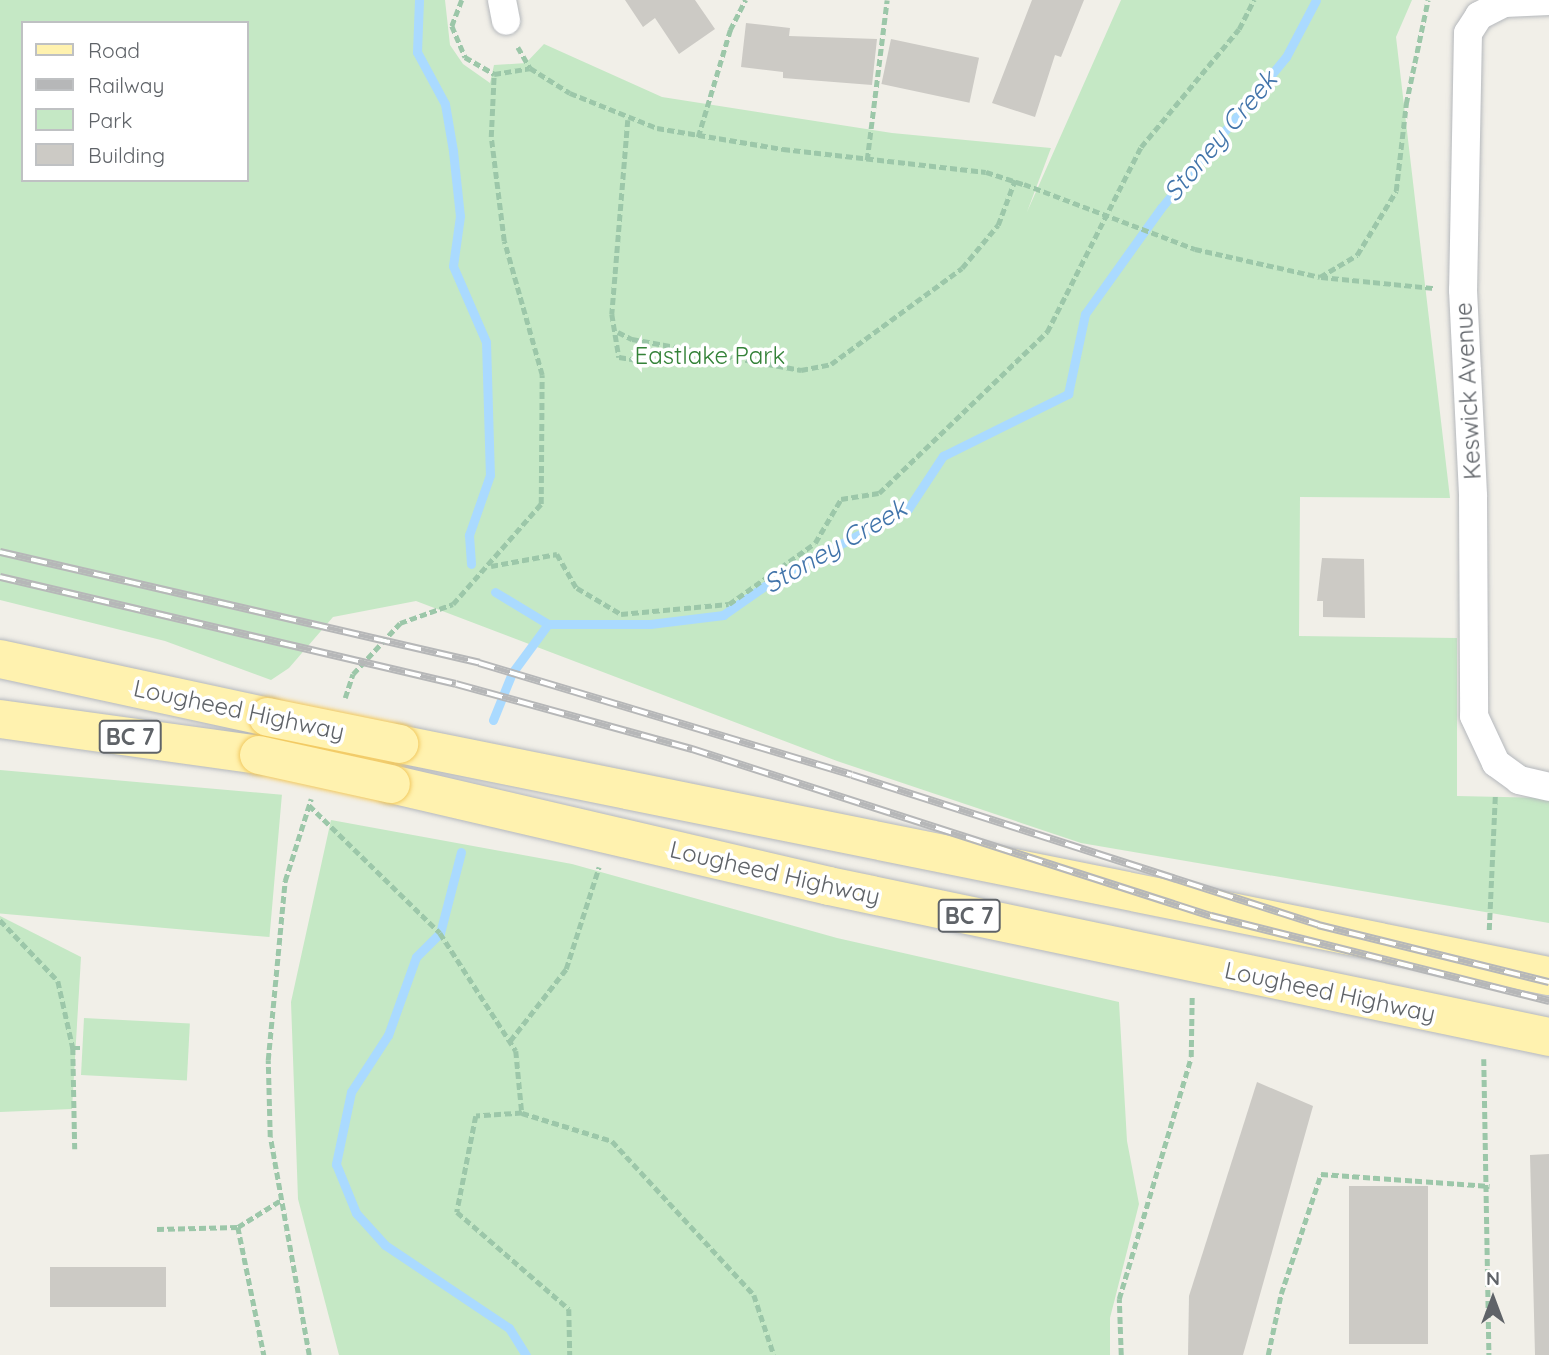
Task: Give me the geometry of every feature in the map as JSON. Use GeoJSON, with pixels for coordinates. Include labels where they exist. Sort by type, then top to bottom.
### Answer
{"type":"FeatureCollection","features":[{"type":"Feature","properties":{"kind":"main road","name":"Lougheed Highway"},"geometry":{"type":"LineString","coordinates":[[0,659],[399,744],[1549,976]]}},
{"type":"Feature","properties":{"kind":"main road","name":"Lougheed Highway"},"geometry":{"type":"LineString","coordinates":[[0,719],[259,755],[829,886],[1549,1037]]}},
{"type":"Feature","properties":{"kind":"street","name":"Keswick Avenue"},"geometry":{"type":"LineString","coordinates":[[1496,764],[1474,716],[1473,497],[1463,290],[1464,67],[1468,33],[1479,16],[1504,3],[1549,1]]}},
{"type":"Feature","properties":{"kind":"street"},"geometry":{"type":"LineString","coordinates":[[1496,764],[1519,780],[1549,786]]}},
{"type":"Feature","properties":{"kind":"path"},"geometry":{"type":"LineString","coordinates":[[462,0],[452,19],[459,47],[473,65],[494,74],[530,68],[628,120],[698,138],[986,172],[1015,180],[1195,248],[1320,277],[1463,290]]}},
{"type":"Feature","properties":{"kind":"path"},"geometry":{"type":"LineString","coordinates":[[698,138],[730,30],[745,0]]}},
{"type":"Feature","properties":{"kind":"path"},"geometry":{"type":"LineString","coordinates":[[867,160],[887,0]]}},
{"type":"Feature","properties":{"kind":"path"},"geometry":{"type":"LineString","coordinates":[[491,566],[557,554],[577,588],[621,614],[729,604],[815,543],[841,499],[879,494],[1047,332],[1141,147],[1239,29],[1254,0]]}},
{"type":"Feature","properties":{"kind":"path"},"geometry":{"type":"LineString","coordinates":[[1320,277],[1357,255],[1396,191],[1406,104],[1428,0]]}},
{"type":"Feature","properties":{"kind":"path"},"geometry":{"type":"LineString","coordinates":[[340,713],[354,674],[400,623],[453,604],[491,566],[541,504],[542,375],[504,241],[491,138],[494,74]]}},
{"type":"Feature","properties":{"kind":"path"},"geometry":{"type":"LineString","coordinates":[[628,120],[612,293],[619,357],[644,361]]}},
{"type":"Feature","properties":{"kind":"path"},"geometry":{"type":"LineString","coordinates":[[618,332],[632,339],[801,370],[831,364],[962,268],[998,225],[1015,180]]}},
{"type":"Feature","properties":{"kind":"path"},"geometry":{"type":"LineString","coordinates":[[1489,938],[1496,764]]}},
{"type":"Feature","properties":{"kind":"path"},"geometry":{"type":"LineString","coordinates":[[309,1355],[270,1137],[268,1060],[285,881],[313,792]]}},
{"type":"Feature","properties":{"kind":"path"},"geometry":{"type":"LineString","coordinates":[[309,806],[440,933],[516,1051],[523,1113]]}},
{"type":"Feature","properties":{"kind":"path"},"geometry":{"type":"LineString","coordinates":[[510,1041],[566,969],[599,865]]}},
{"type":"Feature","properties":{"kind":"path"},"geometry":{"type":"LineString","coordinates":[[0,920],[58,981],[73,1048],[75,1149]]}},
{"type":"Feature","properties":{"kind":"path"},"geometry":{"type":"LineString","coordinates":[[1121,1355],[1119,1299],[1191,1057],[1192,988]]}},
{"type":"Feature","properties":{"kind":"path"},"geometry":{"type":"LineString","coordinates":[[73,1048],[82,1048]]}},
{"type":"Feature","properties":{"kind":"path"},"geometry":{"type":"LineString","coordinates":[[1484,1051],[1490,1186],[1489,1355]]}},
{"type":"Feature","properties":{"kind":"path"},"geometry":{"type":"LineString","coordinates":[[570,1355],[569,1308],[457,1212],[476,1116],[523,1113],[612,1141],[754,1295],[774,1355]]}},
{"type":"Feature","properties":{"kind":"path"},"geometry":{"type":"LineString","coordinates":[[1268,1355],[1281,1294],[1321,1174],[1490,1186]]}},
{"type":"Feature","properties":{"kind":"path"},"geometry":{"type":"LineString","coordinates":[[157,1228],[238,1227],[281,1200]]}},
{"type":"Feature","properties":{"kind":"path"},"geometry":{"type":"LineString","coordinates":[[238,1227],[264,1355]]}},
{"type":"Feature","properties":{"kind":"green space","name":"Eastlake Park"},"geometry":{"type":"Polygon","coordinates":[[[0,0],[445,0],[450,45],[463,64],[490,83],[494,65],[526,63],[544,44],[662,97],[892,133],[1051,148],[1027,212],[1121,0],[1412,0],[1396,37],[1450,498],[1300,497],[1299,636],[1457,638],[1457,796],[1549,798],[1549,923],[1081,843],[837,761],[416,601],[333,617],[289,668],[271,680],[165,641],[0,600],[0,0]]]}},
{"type":"Feature","properties":{"kind":"green space"},"geometry":{"type":"Polygon","coordinates":[[[0,770],[282,795],[269,937],[0,914],[0,770]]]}},
{"type":"Feature","properties":{"kind":"green space"},"geometry":{"type":"Polygon","coordinates":[[[331,820],[572,864],[837,938],[1119,1002],[1127,1141],[1139,1204],[1110,1318],[1110,1355],[339,1355],[298,1199],[291,1002],[331,820]]]}},
{"type":"Feature","properties":{"kind":"green space"},"geometry":{"type":"Polygon","coordinates":[[[0,916],[81,957],[72,1109],[0,1112],[0,916]]]}},
{"type":"Feature","properties":{"kind":"green space"},"geometry":{"type":"Polygon","coordinates":[[[84,1018],[190,1024],[187,1080],[81,1075],[84,1018]]]}},
{"type":"Feature","properties":{"kind":"building"},"geometry":{"type":"Polygon","coordinates":[[[625,0],[695,0],[715,29],[679,54],[655,18],[643,27],[625,0]]]}},
{"type":"Feature","properties":{"kind":"building"},"geometry":{"type":"Polygon","coordinates":[[[1032,0],[1084,0],[1061,57],[1055,55],[1035,117],[992,103],[1032,0]]]}},
{"type":"Feature","properties":{"kind":"building"},"geometry":{"type":"Polygon","coordinates":[[[746,23],[790,28],[789,36],[877,39],[872,85],[783,78],[783,72],[741,67],[746,23]]]}},
{"type":"Feature","properties":{"kind":"building"},"geometry":{"type":"Polygon","coordinates":[[[891,39],[979,58],[969,103],[881,84],[891,39]]]}},
{"type":"Feature","properties":{"kind":"building"},"geometry":{"type":"Polygon","coordinates":[[[1322,558],[1364,559],[1365,618],[1323,617],[1323,601],[1317,601],[1322,558]]]}},
{"type":"Feature","properties":{"kind":"building"},"geometry":{"type":"Polygon","coordinates":[[[1257,1082],[1313,1106],[1243,1355],[1188,1355],[1189,1296],[1257,1082]]]}},
{"type":"Feature","properties":{"kind":"building"},"geometry":{"type":"Polygon","coordinates":[[[1549,1154],[1549,1355],[1535,1355],[1530,1155],[1549,1154]]]}},
{"type":"Feature","properties":{"kind":"building"},"geometry":{"type":"Polygon","coordinates":[[[1349,1186],[1428,1186],[1428,1344],[1349,1344],[1349,1186]]]}},
{"type":"Feature","properties":{"kind":"building"},"geometry":{"type":"Polygon","coordinates":[[[50,1267],[166,1267],[166,1307],[50,1307],[50,1267]]]}},
{"type":"Feature","properties":{"kind":"waterway"},"geometry":{"type":"LineString","coordinates":[[419,0],[417,52],[445,104],[453,151],[460,216],[453,266],[486,342],[490,475],[469,535],[471,564]]}},
{"type":"Feature","properties":{"kind":"waterway","name":"Stoney Creek"},"geometry":{"type":"LineString","coordinates":[[493,720],[512,673],[548,624],[650,624],[723,615],[779,576],[908,509],[943,456],[1068,394],[1085,314],[1161,208],[1286,57],[1316,0]]}},
{"type":"Feature","properties":{"kind":"waterway"},"geometry":{"type":"LineString","coordinates":[[495,592],[548,624]]}},
{"type":"Feature","properties":{"kind":"waterway","name":"Stoney Creek"},"geometry":{"type":"LineString","coordinates":[[461,852],[440,933],[416,957],[388,1035],[351,1092],[336,1164],[356,1213],[385,1245],[509,1328],[526,1355]]}},
{"type":"Feature","properties":{"kind":"railway"},"geometry":{"type":"LineString","coordinates":[[0,552],[479,663],[852,775],[1318,925],[1549,982]]}},
{"type":"Feature","properties":{"kind":"railway"},"geometry":{"type":"LineString","coordinates":[[0,577],[456,684],[692,749],[1211,916],[1549,1001]]}}]}
